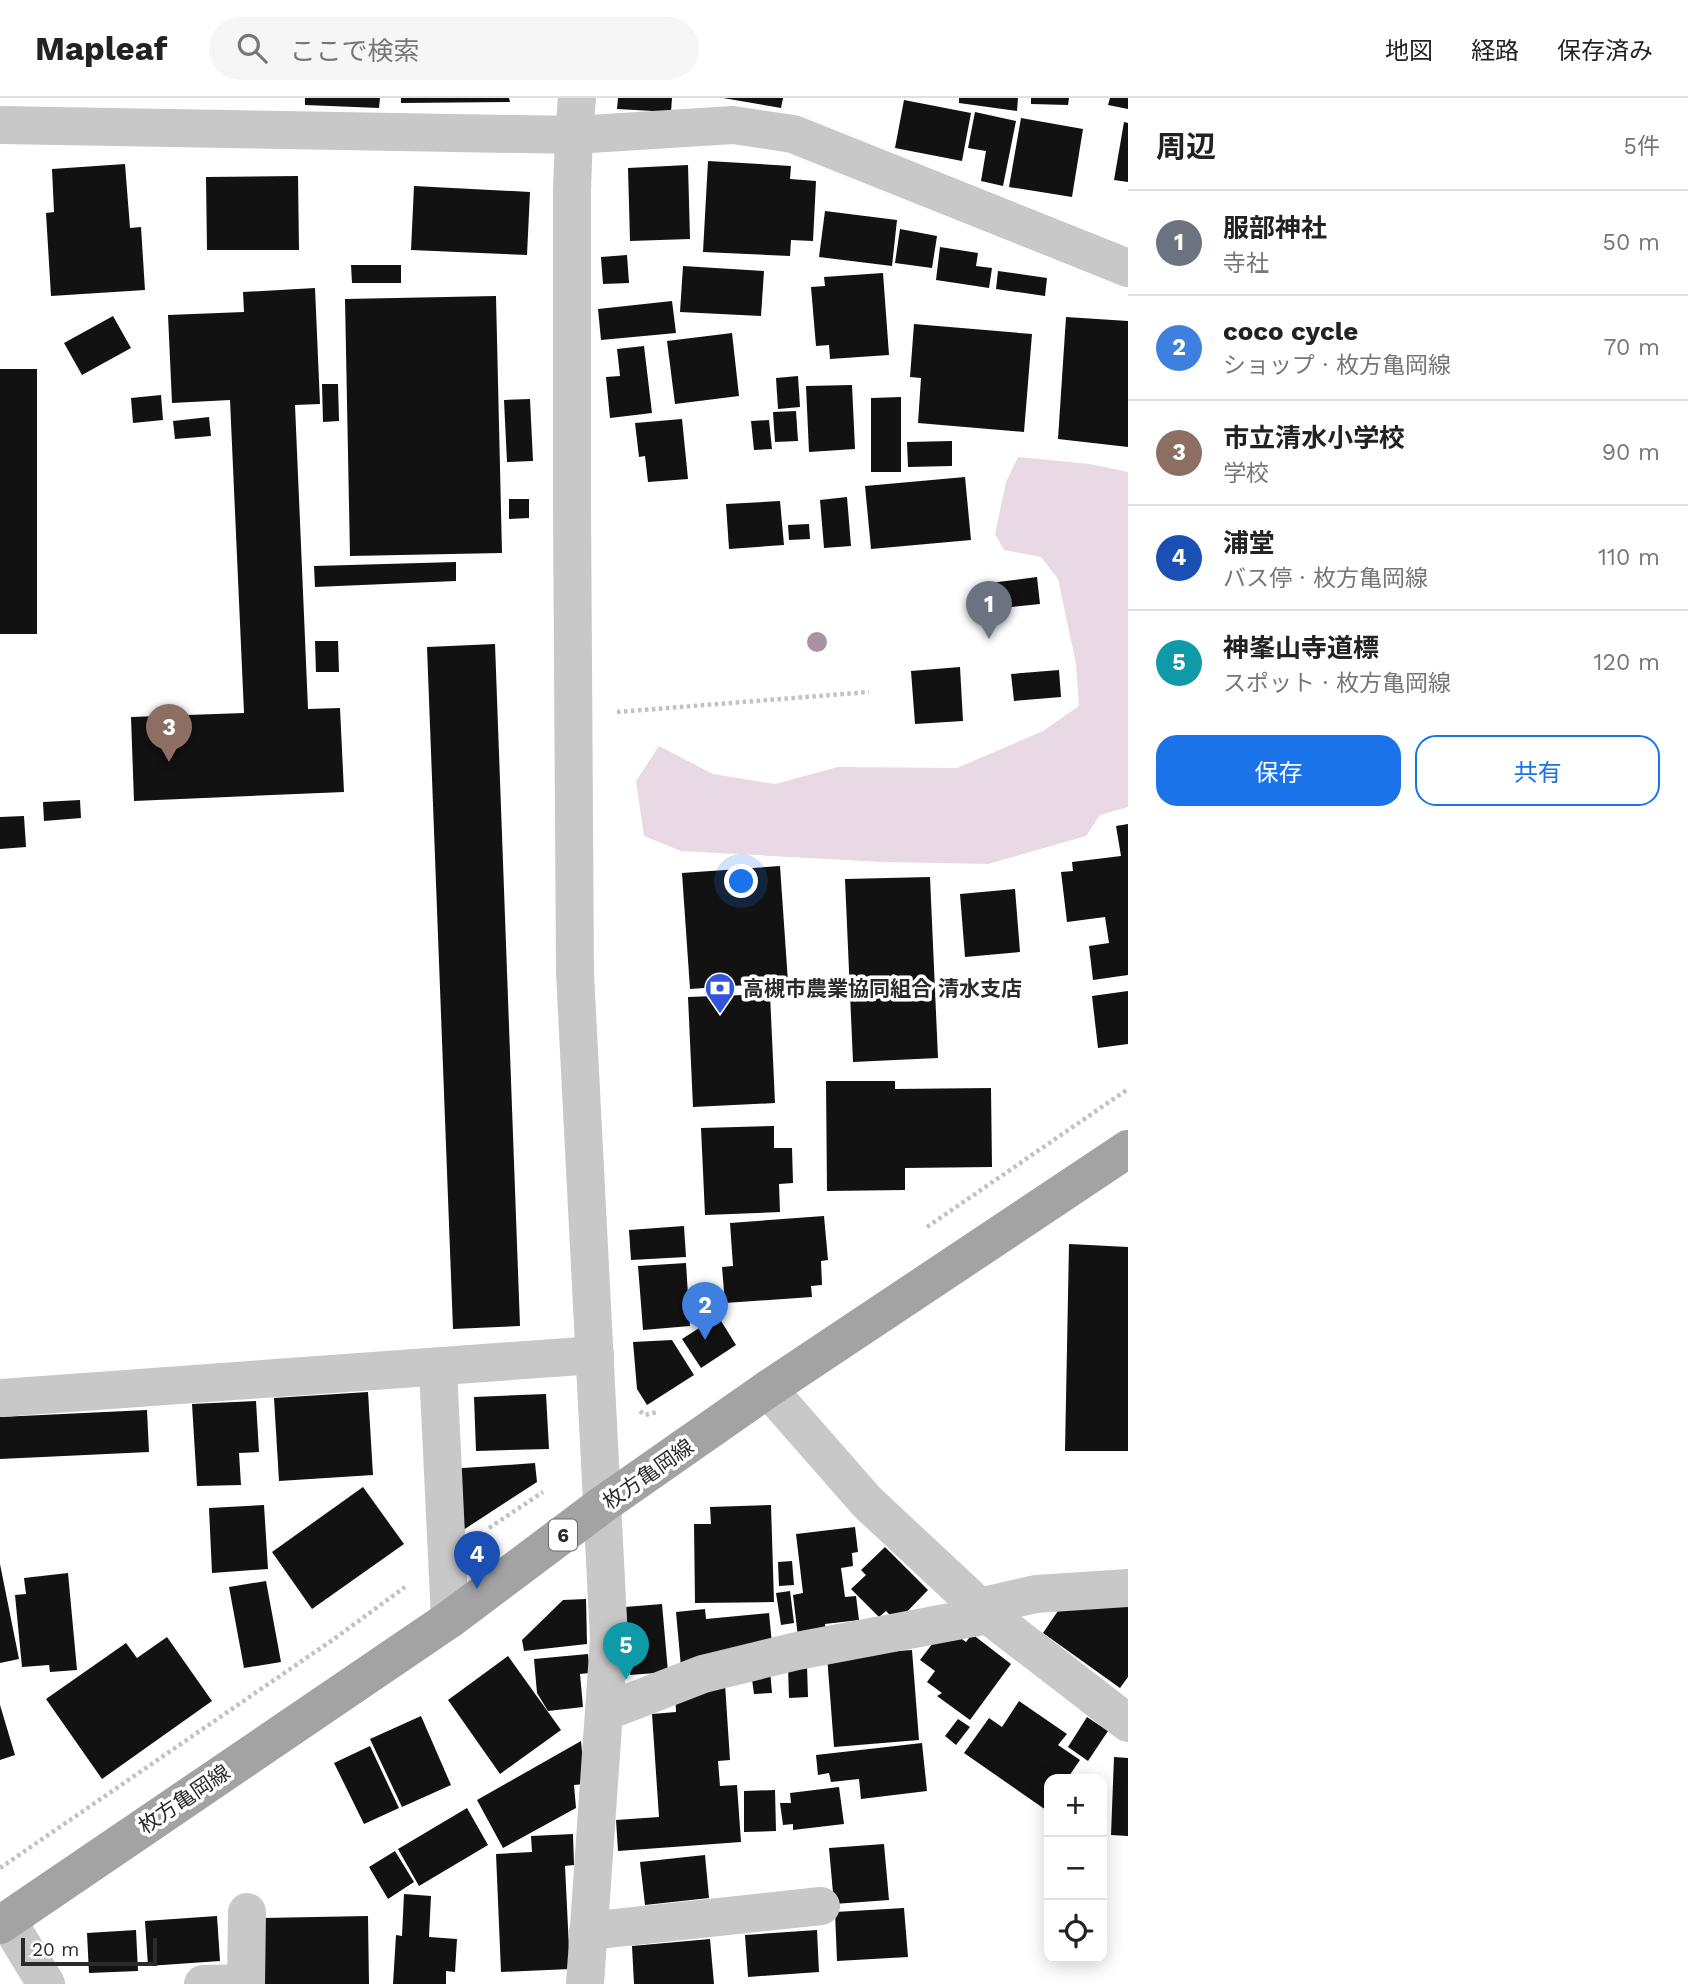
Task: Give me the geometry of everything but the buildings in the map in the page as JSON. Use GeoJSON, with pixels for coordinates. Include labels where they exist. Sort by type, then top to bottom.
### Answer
{"type":"FeatureCollection","features":[{"type":"Feature","properties":{"kind":"main road","name":"枚方亀岡線"},"geometry":{"type":"LineString","coordinates":[[4,1922],[450,1619],[602,1505],[768,1389],[1128,1149]]}},
{"type":"Feature","properties":{"kind":"street"},"geometry":{"type":"LineString","coordinates":[[576,116],[572,190],[575,973],[609,1639],[585,1984]]}},
{"type":"Feature","properties":{"kind":"street"},"geometry":{"type":"LineString","coordinates":[[0,125],[576,116],[733,125],[793,134],[1128,268]]}},
{"type":"Feature","properties":{"kind":"street"},"geometry":{"type":"LineString","coordinates":[[0,1398],[595,1355]]}},
{"type":"Feature","properties":{"kind":"street"},"geometry":{"type":"LineString","coordinates":[[438,1368],[450,1619]]}},
{"type":"Feature","properties":{"kind":"street"},"geometry":{"type":"LineString","coordinates":[[768,1389],[867,1502],[984,1611],[1128,1723]]}},
{"type":"Feature","properties":{"kind":"street"},"geometry":{"type":"LineString","coordinates":[[605,1712],[703,1674],[984,1611],[1037,1594],[1128,1588]]}},
{"type":"Feature","properties":{"kind":"street"},"geometry":{"type":"LineString","coordinates":[[588,1931],[821,1906]]}},
{"type":"Feature","properties":{"kind":"street"},"geometry":{"type":"LineString","coordinates":[[203,1984],[246,1983],[247,1912]]}},
{"type":"Feature","properties":{"kind":"street"},"geometry":{"type":"LineString","coordinates":[[4,1922],[46,1984]]}},
{"type":"Feature","properties":{"kind":"path"},"geometry":{"type":"LineString","coordinates":[[616,712],[869,692]]}},
{"type":"Feature","properties":{"kind":"path"},"geometry":{"type":"LineString","coordinates":[[923,1230],[1128,1089]]}},
{"type":"Feature","properties":{"kind":"path"},"geometry":{"type":"LineString","coordinates":[[636,1408],[645,1415],[661,1411]]}},
{"type":"Feature","properties":{"kind":"path"},"geometry":{"type":"LineString","coordinates":[[0,1868],[547,1489]]}},
{"type":"Feature","properties":{"kind":"shaded area"},"geometry":{"type":"Polygon","coordinates":[[[1018,457],[1090,464],[1128,472],[1128,807],[1100,815],[1086,836],[988,864],[882,862],[681,851],[644,836],[636,781],[659,746],[713,774],[775,784],[838,767],[957,768],[1043,731],[1079,706],[1076,664],[1058,579],[1041,557],[1004,550],[995,534],[1006,482],[1018,457]]]}},
{"type":"Feature","properties":{"kind":"place","name":"服部神社"},"geometry":{"type":"Point","coordinates":[989,639]}},
{"type":"Feature","properties":{"kind":"place","name":"市立清水小学校"},"geometry":{"type":"Point","coordinates":[169,762]}},
{"type":"Feature","properties":{"kind":"place","name":"高槻市農業協同組合 清水支店"},"geometry":{"type":"Point","coordinates":[720,1015]}},
{"type":"Feature","properties":{"kind":"place","name":"coco cycle"},"geometry":{"type":"Point","coordinates":[705,1340]}},
{"type":"Feature","properties":{"kind":"place","name":"浦堂"},"geometry":{"type":"Point","coordinates":[477,1589]}},
{"type":"Feature","properties":{"kind":"place","name":"神峯山寺道標"},"geometry":{"type":"Point","coordinates":[626,1680]}}]}
